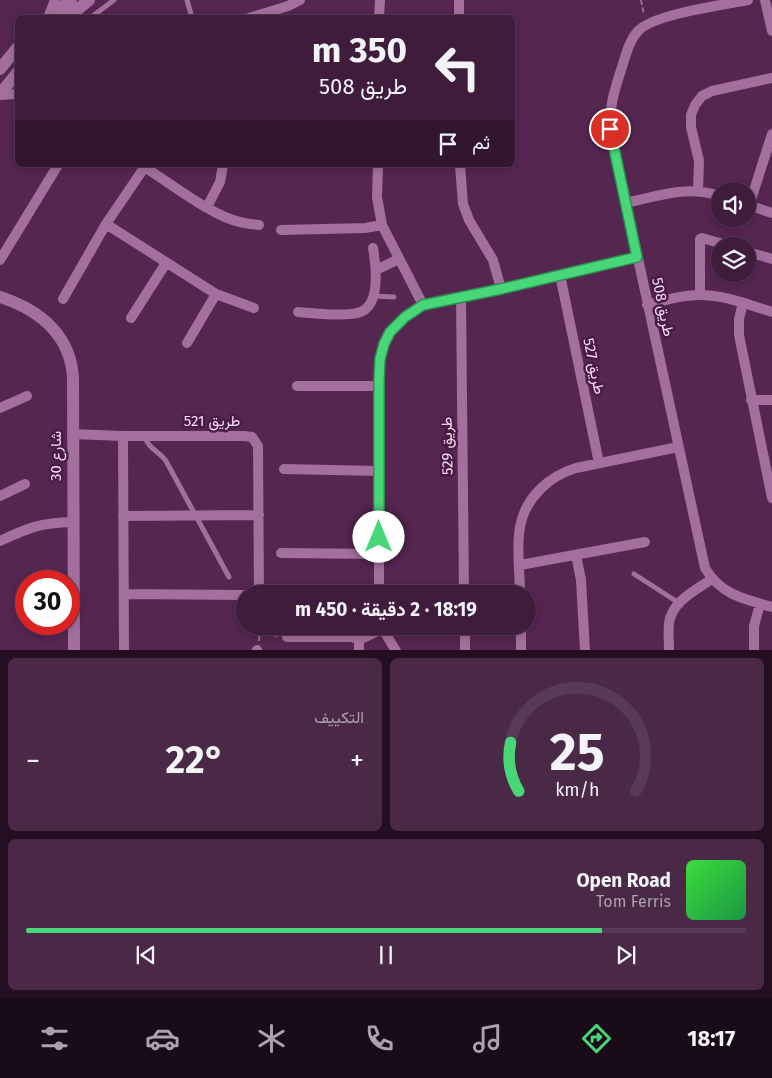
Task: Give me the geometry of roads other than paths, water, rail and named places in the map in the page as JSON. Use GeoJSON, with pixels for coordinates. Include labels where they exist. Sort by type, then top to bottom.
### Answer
{"type":"FeatureCollection","features":[{"type":"Feature","properties":{"kind":"street"},"geometry":{"type":"LineString","coordinates":[[50,15],[55,0]]}},
{"type":"Feature","properties":{"kind":"street"},"geometry":{"type":"LineString","coordinates":[[53,15],[71,0]]}},
{"type":"Feature","properties":{"kind":"street"},"geometry":{"type":"LineString","coordinates":[[71,15],[89,0]]}},
{"type":"Feature","properties":{"kind":"street"},"geometry":{"type":"LineString","coordinates":[[259,15],[288,6],[300,0]]}},
{"type":"Feature","properties":{"kind":"street"},"geometry":{"type":"LineString","coordinates":[[379,15],[380,0]]}},
{"type":"Feature","properties":{"kind":"street"},"geometry":{"type":"LineString","coordinates":[[459,0],[459,15]]}},
{"type":"Feature","properties":{"kind":"street","name":"طريق 508"},"geometry":{"type":"LineString","coordinates":[[748,0],[662,18],[638,31],[632,40],[611,105],[610,129],[705,568],[722,589],[735,596],[772,608]]}},
{"type":"Feature","properties":{"kind":"street"},"geometry":{"type":"LineString","coordinates":[[765,0],[772,31]]}},
{"type":"Feature","properties":{"kind":"street"},"geometry":{"type":"LineString","coordinates":[[0,69],[15,51]]}},
{"type":"Feature","properties":{"kind":"street"},"geometry":{"type":"LineString","coordinates":[[0,94],[15,76]]}},
{"type":"Feature","properties":{"kind":"street"},"geometry":{"type":"LineString","coordinates":[[698,191],[699,161],[691,127],[691,115],[695,105],[702,96],[712,90],[772,78]]}},
{"type":"Feature","properties":{"kind":"street"},"geometry":{"type":"LineString","coordinates":[[0,94],[15,94]]}},
{"type":"Feature","properties":{"kind":"street"},"geometry":{"type":"LineString","coordinates":[[756,182],[772,134]]}},
{"type":"Feature","properties":{"kind":"street"},"geometry":{"type":"LineString","coordinates":[[0,260],[57,167]]}},
{"type":"Feature","properties":{"kind":"street"},"geometry":{"type":"LineString","coordinates":[[63,299],[106,224],[143,167]]}},
{"type":"Feature","properties":{"kind":"street"},"geometry":{"type":"LineString","coordinates":[[146,167],[206,207],[239,222],[260,225]]}},
{"type":"Feature","properties":{"kind":"street"},"geometry":{"type":"LineString","coordinates":[[206,207],[220,182],[223,167]]}},
{"type":"Feature","properties":{"kind":"street"},"geometry":{"type":"LineString","coordinates":[[378,167],[377,197],[382,225],[423,305]]}},
{"type":"Feature","properties":{"kind":"street"},"geometry":{"type":"LineString","coordinates":[[460,167],[462,204],[469,220],[493,260],[501,289]]}},
{"type":"Feature","properties":{"kind":"street"},"geometry":{"type":"LineString","coordinates":[[625,203],[685,191],[711,194]]}},
{"type":"Feature","properties":{"kind":"street"},"geometry":{"type":"LineString","coordinates":[[756,208],[772,213]]}},
{"type":"Feature","properties":{"kind":"street"},"geometry":{"type":"LineString","coordinates":[[106,224],[216,294],[254,308]]}},
{"type":"Feature","properties":{"kind":"street"},"geometry":{"type":"LineString","coordinates":[[281,230],[365,228],[382,225]]}},
{"type":"Feature","properties":{"kind":"street"},"geometry":{"type":"LineString","coordinates":[[700,295],[700,239],[711,241]]}},
{"type":"Feature","properties":{"kind":"street"},"geometry":{"type":"LineString","coordinates":[[298,312],[359,313],[367,308],[373,296],[376,270],[372,248]]}},
{"type":"Feature","properties":{"kind":"street"},"geometry":{"type":"LineString","coordinates":[[756,254],[772,259]]}},
{"type":"Feature","properties":{"kind":"street"},"geometry":{"type":"LineString","coordinates":[[379,585],[380,359],[390,332],[405,317],[423,305],[637,257]]}},
{"type":"Feature","properties":{"kind":"street"},"geometry":{"type":"LineString","coordinates":[[376,270],[399,259]]}},
{"type":"Feature","properties":{"kind":"street"},"geometry":{"type":"LineString","coordinates":[[131,318],[166,263]]}},
{"type":"Feature","properties":{"kind":"street","name":"طريق 527"},"geometry":{"type":"LineString","coordinates":[[560,275],[599,463]]}},
{"type":"Feature","properties":{"kind":"street"},"geometry":{"type":"LineString","coordinates":[[187,343],[216,294]]}},
{"type":"Feature","properties":{"kind":"street"},"geometry":{"type":"LineString","coordinates":[[647,305],[700,295],[724,297],[772,312]]}},
{"type":"Feature","properties":{"kind":"street","name":"شارع 30"},"geometry":{"type":"LineString","coordinates":[[0,297],[30,309],[47,323],[64,345],[71,361],[74,650]]}},
{"type":"Feature","properties":{"kind":"street","name":"طريق 529"},"geometry":{"type":"LineString","coordinates":[[460,297],[464,585]]}},
{"type":"Feature","properties":{"kind":"street"},"geometry":{"type":"LineString","coordinates":[[743,303],[739,319],[739,335],[772,498]]}},
{"type":"Feature","properties":{"kind":"street"},"geometry":{"type":"LineString","coordinates":[[297,386],[379,386]]}},
{"type":"Feature","properties":{"kind":"street"},"geometry":{"type":"LineString","coordinates":[[0,408],[27,396]]}},
{"type":"Feature","properties":{"kind":"street"},"geometry":{"type":"LineString","coordinates":[[751,400],[772,400]]}},
{"type":"Feature","properties":{"kind":"street","name":"طريق 521"},"geometry":{"type":"LineString","coordinates":[[72,434],[244,436],[252,438],[258,446],[259,585]]}},
{"type":"Feature","properties":{"kind":"street"},"geometry":{"type":"LineString","coordinates":[[123,436],[124,650]]}},
{"type":"Feature","properties":{"kind":"street"},"geometry":{"type":"LineString","coordinates":[[520,585],[520,528],[524,514],[531,501],[546,484],[564,472],[678,447]]}},
{"type":"Feature","properties":{"kind":"street"},"geometry":{"type":"LineString","coordinates":[[284,469],[379,471]]}},
{"type":"Feature","properties":{"kind":"street"},"geometry":{"type":"LineString","coordinates":[[0,496],[25,484]]}},
{"type":"Feature","properties":{"kind":"street"},"geometry":{"type":"LineString","coordinates":[[123,516],[259,515]]}},
{"type":"Feature","properties":{"kind":"street"},"geometry":{"type":"LineString","coordinates":[[0,541],[35,525],[73,522]]}},
{"type":"Feature","properties":{"kind":"street"},"geometry":{"type":"LineString","coordinates":[[520,565],[645,542]]}},
{"type":"Feature","properties":{"kind":"street"},"geometry":{"type":"LineString","coordinates":[[281,553],[379,554]]}},
{"type":"Feature","properties":{"kind":"street"},"geometry":{"type":"LineString","coordinates":[[576,555],[581,580],[585,650]]}},
{"type":"Feature","properties":{"kind":"street"},"geometry":{"type":"LineString","coordinates":[[669,650],[669,622],[671,614],[679,603],[712,579]]}},
{"type":"Feature","properties":{"kind":"street"},"geometry":{"type":"LineString","coordinates":[[124,594],[236,595]]}},
{"type":"Feature","properties":{"kind":"street"},"geometry":{"type":"LineString","coordinates":[[754,650],[754,626],[760,604]]}},
{"type":"Feature","properties":{"kind":"street"},"geometry":{"type":"LineString","coordinates":[[359,640],[367,635]]}},
{"type":"Feature","properties":{"kind":"street"},"geometry":{"type":"LineString","coordinates":[[386,635],[396,650]]}},
{"type":"Feature","properties":{"kind":"street"},"geometry":{"type":"LineString","coordinates":[[465,635],[465,650]]}},
{"type":"Feature","properties":{"kind":"street"},"geometry":{"type":"LineString","coordinates":[[521,635],[521,650]]}},
{"type":"Feature","properties":{"kind":"street"},"geometry":{"type":"LineString","coordinates":[[287,637],[352,637],[359,640]]}},
{"type":"Feature","properties":{"kind":"street"},"geometry":{"type":"LineString","coordinates":[[359,640],[359,650]]}},
{"type":"Feature","properties":{"kind":"lane"},"geometry":{"type":"LineString","coordinates":[[94,15],[114,0]]}},
{"type":"Feature","properties":{"kind":"lane"},"geometry":{"type":"LineString","coordinates":[[187,0],[191,15]]}},
{"type":"Feature","properties":{"kind":"lane"},"geometry":{"type":"LineString","coordinates":[[373,296],[394,297]]}},
{"type":"Feature","properties":{"kind":"lane"},"geometry":{"type":"LineString","coordinates":[[144,436],[148,444],[164,458],[229,578]]}},
{"type":"Feature","properties":{"kind":"lane"},"geometry":{"type":"LineString","coordinates":[[634,574],[679,603]]}}]}
